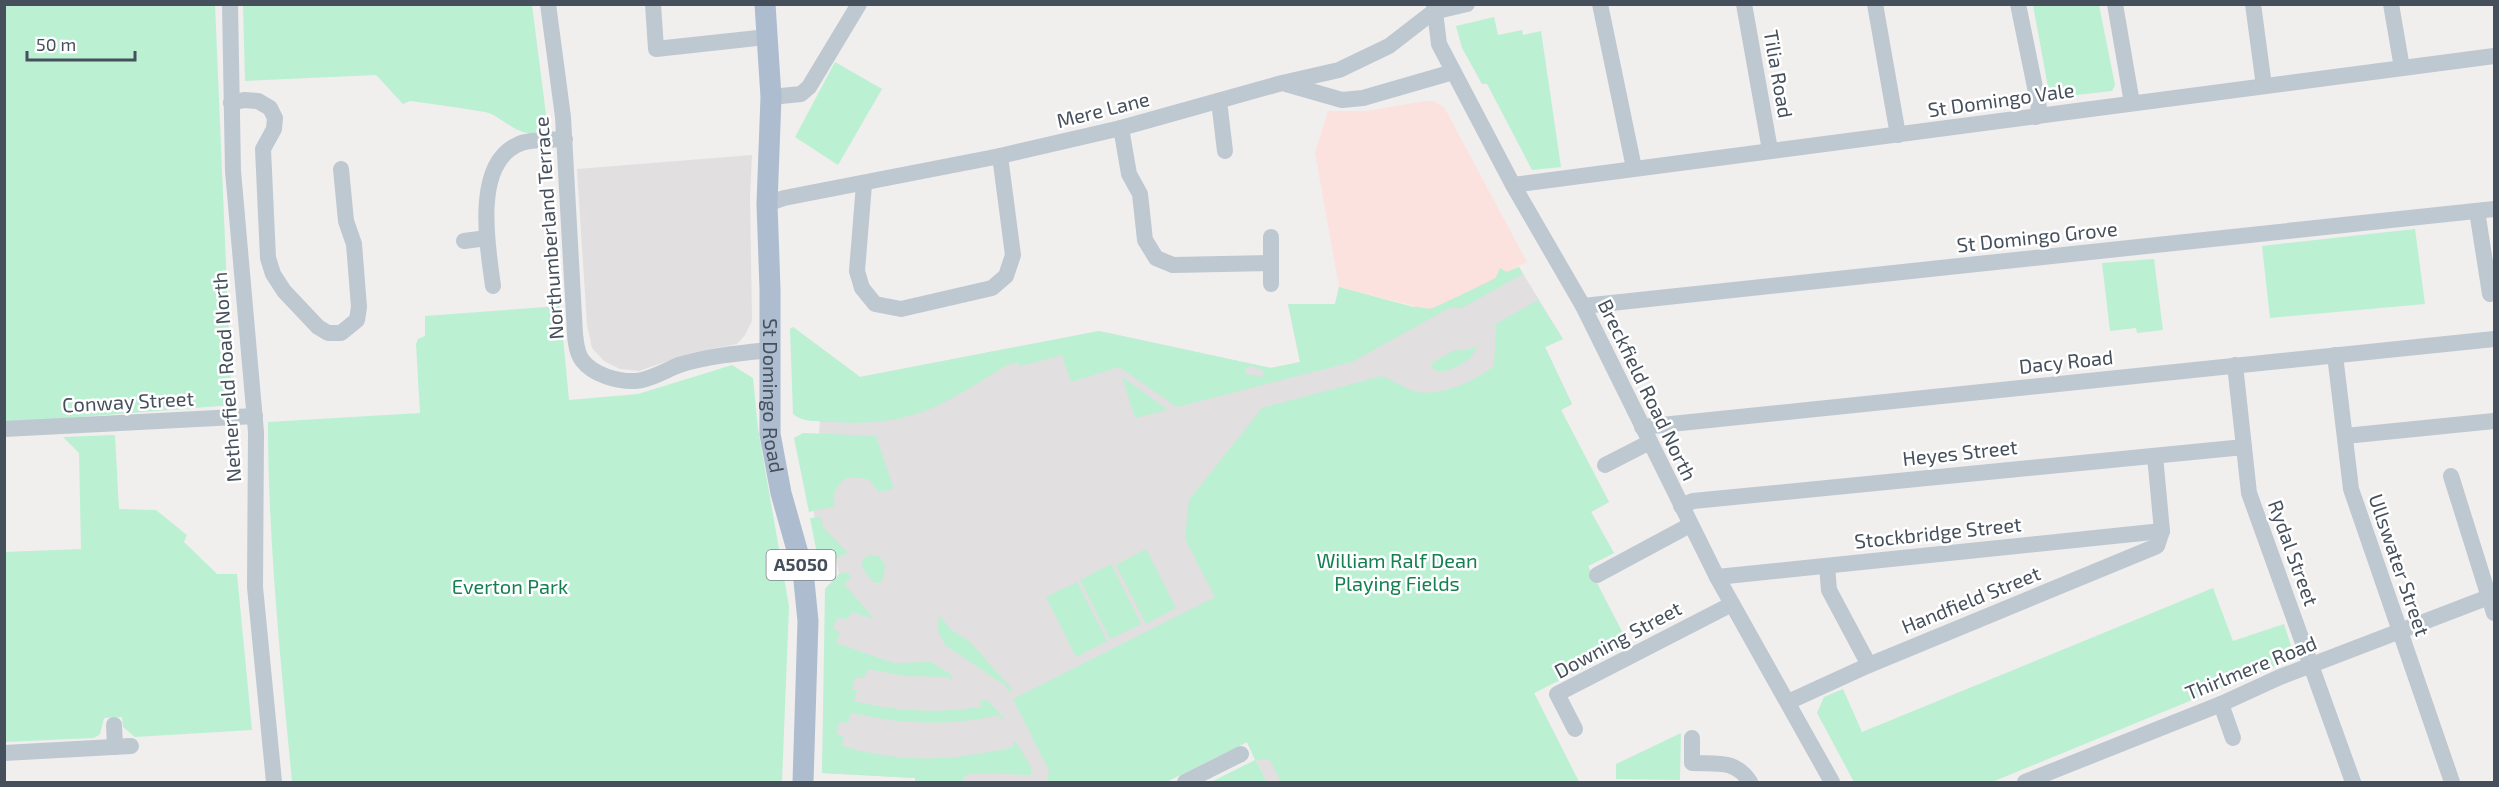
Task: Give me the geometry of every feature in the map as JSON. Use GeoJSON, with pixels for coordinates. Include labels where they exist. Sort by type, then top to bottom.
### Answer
{"type":"FeatureCollection","features":[{"type":"Feature","properties":{"kind":"main road","name":"St Domingo Road"},"geometry":{"type":"LineString","coordinates":[[765,4],[771,97],[767,204],[770,289],[770,434],[781,493],[803,571],[807,621],[803,783]]}},
{"type":"Feature","properties":{"kind":"street","name":"Netherfield Road North"},"geometry":{"type":"LineString","coordinates":[[230,4],[233,171],[255,416],[255,587],[274,783]]}},
{"type":"Feature","properties":{"kind":"street","name":"Northumberland Terrace"},"geometry":{"type":"LineString","coordinates":[[548,4],[557,59],[565,139],[576,346],[582,360],[600,374],[616,379],[637,381],[680,365],[770,350]]}},
{"type":"Feature","properties":{"kind":"street"},"geometry":{"type":"LineString","coordinates":[[653,4],[656,49],[768,37]]}},
{"type":"Feature","properties":{"kind":"street"},"geometry":{"type":"LineString","coordinates":[[771,97],[801,94],[809,87],[859,4]]}},
{"type":"Feature","properties":{"kind":"street"},"geometry":{"type":"LineString","coordinates":[[1433,8],[1467,4]]}},
{"type":"Feature","properties":{"kind":"street"},"geometry":{"type":"LineString","coordinates":[[1600,4],[1634,168]]}},
{"type":"Feature","properties":{"kind":"street","name":"Tilia Road"},"geometry":{"type":"LineString","coordinates":[[1744,4],[1770,150]]}},
{"type":"Feature","properties":{"kind":"street"},"geometry":{"type":"LineString","coordinates":[[1875,4],[1898,135]]}},
{"type":"Feature","properties":{"kind":"street"},"geometry":{"type":"LineString","coordinates":[[2018,4],[2039,107],[2036,117]]}},
{"type":"Feature","properties":{"kind":"street"},"geometry":{"type":"LineString","coordinates":[[2115,4],[2132,103]]}},
{"type":"Feature","properties":{"kind":"street"},"geometry":{"type":"LineString","coordinates":[[2253,4],[2264,86]]}},
{"type":"Feature","properties":{"kind":"street"},"geometry":{"type":"LineString","coordinates":[[2391,4],[2402,68]]}},
{"type":"Feature","properties":{"kind":"street","name":"Breckfield Road North"},"geometry":{"type":"LineString","coordinates":[[1433,8],[1439,44],[1453,72],[1513,185],[1583,306],[1690,525],[1832,783]]}},
{"type":"Feature","properties":{"kind":"street","name":"Mere Lane"},"geometry":{"type":"LineString","coordinates":[[767,204],[784,198],[1000,156],[1121,128],[1282,83],[1339,70],[1389,46],[1433,8]]}},
{"type":"Feature","properties":{"kind":"street","name":"St Domingo Vale"},"geometry":{"type":"LineString","coordinates":[[1513,185],[2494,56]]}},
{"type":"Feature","properties":{"kind":"street"},"geometry":{"type":"LineString","coordinates":[[1282,83],[1342,100],[1363,98],[1453,72]]}},
{"type":"Feature","properties":{"kind":"street"},"geometry":{"type":"LineString","coordinates":[[231,103],[244,100],[258,101],[270,108],[275,118],[274,129],[263,149],[268,258],[273,274],[284,291],[318,327],[328,333],[341,333],[350,327],[357,320],[359,307],[354,244],[346,221],[341,169]]}},
{"type":"Feature","properties":{"kind":"street"},"geometry":{"type":"LineString","coordinates":[[1219,101],[1225,151]]}},
{"type":"Feature","properties":{"kind":"street"},"geometry":{"type":"LineString","coordinates":[[1121,128],[1129,174],[1140,194],[1145,240],[1156,258],[1173,265],[1271,263]]}},
{"type":"Feature","properties":{"kind":"street"},"geometry":{"type":"LineString","coordinates":[[493,286],[487,238],[486,198],[491,178],[502,158],[519,144],[565,139]]}},
{"type":"Feature","properties":{"kind":"street"},"geometry":{"type":"LineString","coordinates":[[864,184],[857,271],[862,288],[875,304],[901,309],[992,288],[1006,276],[1013,255],[1000,156]]}},
{"type":"Feature","properties":{"kind":"street","name":"St Domingo Grove"},"geometry":{"type":"LineString","coordinates":[[1583,306],[2494,209]]}},
{"type":"Feature","properties":{"kind":"street"},"geometry":{"type":"LineString","coordinates":[[2477,211],[2490,294]]}},
{"type":"Feature","properties":{"kind":"street"},"geometry":{"type":"LineString","coordinates":[[1271,237],[1271,284]]}},
{"type":"Feature","properties":{"kind":"street"},"geometry":{"type":"LineString","coordinates":[[464,241],[487,238]]}},
{"type":"Feature","properties":{"kind":"street","name":"Dacy Road"},"geometry":{"type":"LineString","coordinates":[[1646,435],[2235,365],[2494,339]]}},
{"type":"Feature","properties":{"kind":"street","name":"Ullswater Street"},"geometry":{"type":"LineString","coordinates":[[2335,355],[2351,489],[2452,783]]}},
{"type":"Feature","properties":{"kind":"street","name":"Rydal Street"},"geometry":{"type":"LineString","coordinates":[[2235,365],[2249,493],[2353,783]]}},
{"type":"Feature","properties":{"kind":"street","name":"Conway Street"},"geometry":{"type":"LineString","coordinates":[[4,429],[255,416]]}},
{"type":"Feature","properties":{"kind":"street"},"geometry":{"type":"LineString","coordinates":[[2344,436],[2494,421]]}},
{"type":"Feature","properties":{"kind":"street"},"geometry":{"type":"LineString","coordinates":[[1605,465],[1646,435]]}},
{"type":"Feature","properties":{"kind":"street","name":"Heyes Street"},"geometry":{"type":"LineString","coordinates":[[1681,506],[1703,500],[2244,447]]}},
{"type":"Feature","properties":{"kind":"street"},"geometry":{"type":"LineString","coordinates":[[2155,456],[2162,531]]}},
{"type":"Feature","properties":{"kind":"street"},"geometry":{"type":"LineString","coordinates":[[2451,476],[2493,601]]}},
{"type":"Feature","properties":{"kind":"street"},"geometry":{"type":"LineString","coordinates":[[1597,575],[1690,525]]}},
{"type":"Feature","properties":{"kind":"street","name":"Stockbridge Street"},"geometry":{"type":"LineString","coordinates":[[1718,578],[2162,531]]}},
{"type":"Feature","properties":{"kind":"street","name":"Handfield Street"},"geometry":{"type":"LineString","coordinates":[[1788,702],[1869,665],[2157,546],[2162,531]]}},
{"type":"Feature","properties":{"kind":"street"},"geometry":{"type":"LineString","coordinates":[[1827,566],[1829,590],[1869,665]]}},
{"type":"Feature","properties":{"kind":"street","name":"Thirlmere Road"},"geometry":{"type":"LineString","coordinates":[[2025,783],[2221,704],[2280,677],[2400,632],[2493,601]]}},
{"type":"Feature","properties":{"kind":"street","name":"Downing Street"},"geometry":{"type":"LineString","coordinates":[[1575,729],[1557,694],[1732,604]]}},
{"type":"Feature","properties":{"kind":"street"},"geometry":{"type":"LineString","coordinates":[[2221,704],[2233,738]]}},
{"type":"Feature","properties":{"kind":"street"},"geometry":{"type":"LineString","coordinates":[[4,753],[123,747],[114,725]]}},
{"type":"Feature","properties":{"kind":"street"},"geometry":{"type":"LineString","coordinates":[[1692,738],[1692,763],[1731,765],[1742,770],[1750,783]]}},
{"type":"Feature","properties":{"kind":"street"},"geometry":{"type":"LineString","coordinates":[[1185,783],[1242,754]]}},
{"type":"Feature","properties":{"kind":"shaded area"},"geometry":{"type":"Polygon","coordinates":[[[1434,101],[1444,107],[1527,262],[1439,306],[1427,309],[1339,287],[1315,153],[1328,111],[1367,111],[1434,101]]]}},
{"type":"Feature","properties":{"kind":"shaded area"},"geometry":{"type":"Polygon","coordinates":[[[752,155],[750,196],[752,321],[745,335],[737,344],[691,353],[639,371],[620,369],[604,361],[592,348],[587,325],[577,169],[752,155]]]}},
{"type":"Feature","properties":{"kind":"shaded area"},"geometry":{"type":"Polygon","coordinates":[[[1519,267],[1563,339],[1545,347],[1572,404],[1561,410],[1609,502],[1591,512],[1614,553],[1588,566],[1629,645],[1534,693],[1579,782],[1267,782],[1247,742],[1166,782],[915,782],[915,778],[822,773],[827,628],[825,589],[839,574],[836,558],[818,551],[807,448],[819,434],[820,420],[793,327],[860,377],[1099,331],[1271,368],[1300,362],[1288,304],[1335,304],[1339,287],[1413,307],[1519,267]]]}},
{"type":"Feature","properties":{"kind":"green space"},"geometry":{"type":"Polygon","coordinates":[[[4,5],[215,5],[232,405],[5,423],[4,5]]]}},
{"type":"Feature","properties":{"kind":"green space"},"geometry":{"type":"Polygon","coordinates":[[[243,5],[532,5],[547,122],[540,130],[532,133],[524,132],[485,112],[410,101],[403,104],[376,75],[245,81],[243,5]]]}},
{"type":"Feature","properties":{"kind":"green space"},"geometry":{"type":"Polygon","coordinates":[[[2033,5],[2099,5],[2115,85],[2112,91],[2050,98],[2033,5]]]}},
{"type":"Feature","properties":{"kind":"green space"},"geometry":{"type":"Polygon","coordinates":[[[1494,17],[1498,35],[1522,30],[1523,35],[1541,31],[1561,167],[1532,170],[1487,84],[1482,84],[1462,48],[1456,26],[1494,17]]]}},
{"type":"Feature","properties":{"kind":"green space"},"geometry":{"type":"Polygon","coordinates":[[[835,62],[882,89],[838,165],[795,137],[835,62]]]}},
{"type":"Feature","properties":{"kind":"green space"},"geometry":{"type":"Polygon","coordinates":[[[2415,229],[2425,304],[2270,318],[2262,246],[2415,229]]]}},
{"type":"Feature","properties":{"kind":"green space"},"geometry":{"type":"Polygon","coordinates":[[[2154,259],[2163,330],[2137,333],[2136,328],[2110,331],[2102,263],[2154,259]]]}},
{"type":"Feature","properties":{"kind":"green space"},"geometry":{"type":"Polygon","coordinates":[[[1519,267],[1523,274],[1462,308],[1451,307],[1352,362],[1177,407],[1119,367],[1071,382],[1062,355],[1020,366],[1018,362],[1007,365],[944,402],[906,417],[860,423],[807,420],[793,414],[790,329],[793,327],[860,377],[1099,331],[1271,368],[1300,362],[1288,304],[1335,304],[1339,287],[1413,307],[1431,309],[1495,279],[1500,268],[1507,272],[1519,267]],[[1251,366],[1245,369],[1246,374],[1262,377],[1264,371],[1251,366]]]}},
{"type":"Feature","properties":{"kind":"green space","name":"William Ralf Dean Playing Fields"},"geometry":{"type":"Polygon","coordinates":[[[1538,300],[1563,339],[1545,347],[1572,404],[1561,410],[1609,502],[1591,512],[1614,553],[1588,566],[1629,645],[1534,693],[1579,782],[1281,782],[1270,760],[1256,760],[1267,782],[1211,782],[1255,760],[1247,742],[1166,782],[1047,782],[1049,771],[1013,699],[1215,597],[1185,539],[1189,500],[1262,408],[1382,376],[1407,388],[1431,393],[1466,383],[1494,366],[1496,324],[1538,300]]]}},
{"type":"Feature","properties":{"kind":"green space","name":"Everton Park"},"geometry":{"type":"Polygon","coordinates":[[[560,306],[569,400],[638,394],[732,365],[753,378],[758,429],[789,606],[782,782],[292,782],[273,558],[268,422],[420,413],[416,344],[418,339],[425,336],[425,316],[560,306]]]}},
{"type":"Feature","properties":{"kind":"green space"},"geometry":{"type":"Polygon","coordinates":[[[1476,347],[1467,361],[1456,367],[1439,372],[1431,367],[1433,362],[1457,349],[1460,351],[1476,347]]]}},
{"type":"Feature","properties":{"kind":"green space"},"geometry":{"type":"Polygon","coordinates":[[[1122,377],[1168,410],[1135,418],[1122,377]]]}},
{"type":"Feature","properties":{"kind":"green space"},"geometry":{"type":"Polygon","coordinates":[[[803,433],[876,436],[894,489],[879,492],[868,479],[849,477],[836,488],[835,506],[809,512],[794,438],[803,433]]]}},
{"type":"Feature","properties":{"kind":"green space"},"geometry":{"type":"Polygon","coordinates":[[[115,435],[119,509],[156,510],[187,535],[184,542],[217,574],[237,574],[252,730],[135,737],[123,727],[122,717],[104,718],[100,734],[94,738],[5,742],[5,552],[81,549],[79,453],[63,437],[115,435]]]}},
{"type":"Feature","properties":{"kind":"green space"},"geometry":{"type":"Polygon","coordinates":[[[821,517],[823,527],[848,553],[836,558],[816,549],[810,518],[821,517]]]}},
{"type":"Feature","properties":{"kind":"green space"},"geometry":{"type":"Polygon","coordinates":[[[1146,549],[1176,608],[1146,624],[1116,565],[1146,549]]]}},
{"type":"Feature","properties":{"kind":"green space"},"geometry":{"type":"Polygon","coordinates":[[[872,555],[879,556],[885,565],[883,579],[879,583],[873,582],[861,566],[864,558],[872,555]]]}},
{"type":"Feature","properties":{"kind":"green space"},"geometry":{"type":"Polygon","coordinates":[[[1111,564],[1141,624],[1110,639],[1080,580],[1111,564]]]}},
{"type":"Feature","properties":{"kind":"green space"},"geometry":{"type":"Polygon","coordinates":[[[847,572],[851,577],[844,584],[874,619],[852,612],[847,620],[838,617],[833,628],[840,633],[836,643],[894,663],[931,662],[952,675],[951,683],[950,677],[904,676],[868,669],[864,678],[855,678],[852,689],[857,690],[854,701],[901,709],[933,711],[981,707],[980,701],[987,700],[1004,718],[1002,721],[999,715],[962,721],[925,723],[888,720],[851,713],[848,723],[839,722],[836,734],[844,736],[842,746],[887,756],[949,758],[1014,747],[1013,742],[1016,742],[1031,767],[1031,775],[973,773],[963,776],[963,782],[915,782],[915,778],[822,773],[825,589],[839,574],[847,572]]]}},
{"type":"Feature","properties":{"kind":"green space"},"geometry":{"type":"Polygon","coordinates":[[[1077,582],[1107,641],[1076,657],[1046,597],[1077,582]]]}},
{"type":"Feature","properties":{"kind":"green space"},"geometry":{"type":"Polygon","coordinates":[[[2213,588],[2233,641],[2284,624],[2295,658],[1992,782],[1854,782],[1817,713],[1824,697],[1843,689],[1862,732],[2213,588]]]}},
{"type":"Feature","properties":{"kind":"green space"},"geometry":{"type":"Polygon","coordinates":[[[939,615],[950,629],[970,642],[1012,689],[1009,692],[1006,686],[945,645],[938,631],[939,615]]]}},
{"type":"Feature","properties":{"kind":"green space"},"geometry":{"type":"Polygon","coordinates":[[[1681,733],[1680,780],[1616,779],[1616,764],[1681,733]]]}}]}
